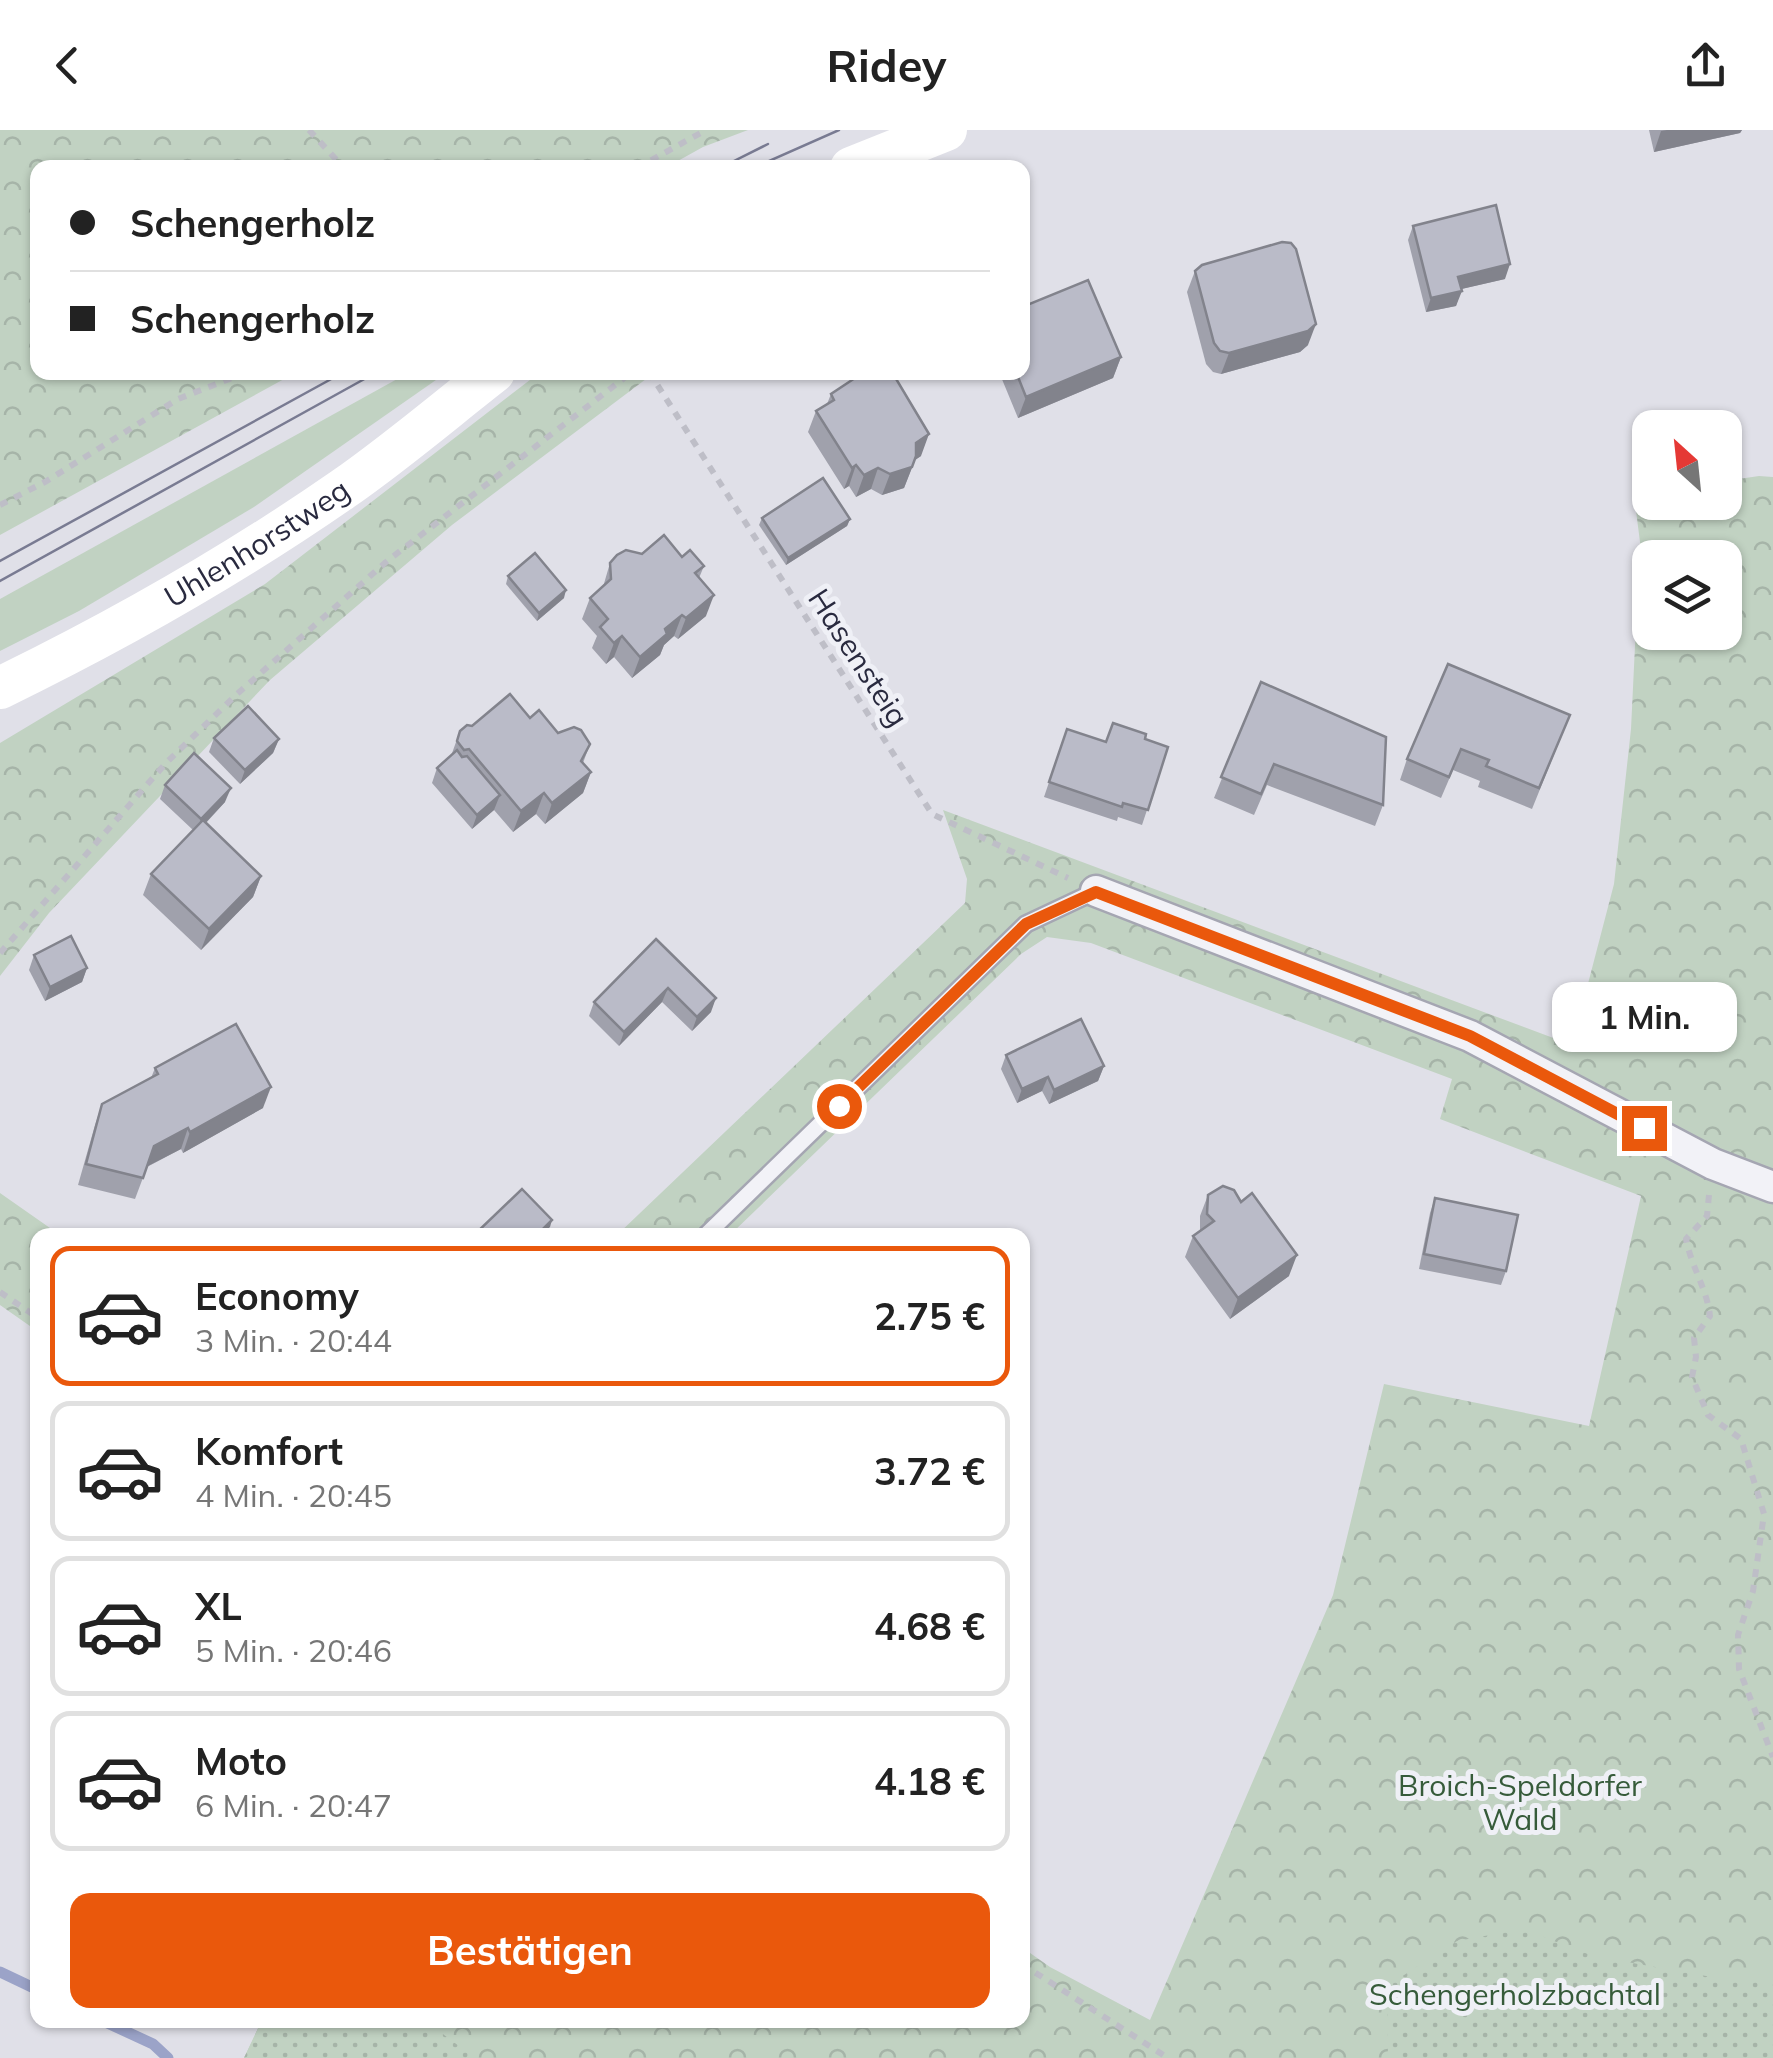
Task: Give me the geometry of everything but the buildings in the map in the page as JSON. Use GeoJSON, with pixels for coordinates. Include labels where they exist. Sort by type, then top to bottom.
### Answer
{"type":"FeatureCollection","features":[{"type":"Feature","properties":{"kind":"main road"},"geometry":{"type":"LineString","coordinates":[[871,160],[946,130]]}},
{"type":"Feature","properties":{"kind":"main road","name":"Uhlenhorstweg"},"geometry":{"type":"LineString","coordinates":[[0,688],[240,557],[346,488],[484,380]]}},
{"type":"Feature","properties":{"kind":"street"},"geometry":{"type":"LineString","coordinates":[[1096,892],[1470,1036],[1713,1164],[1773,1187]]}},
{"type":"Feature","properties":{"kind":"lane"},"geometry":{"type":"LineString","coordinates":[[713,1228],[1026,924],[1096,892]]}},
{"type":"Feature","properties":{"kind":"path"},"geometry":{"type":"LineString","coordinates":[[308,130],[336,160]]}},
{"type":"Feature","properties":{"kind":"path"},"geometry":{"type":"LineString","coordinates":[[652,160],[706,130]]}},
{"type":"Feature","properties":{"kind":"path"},"geometry":{"type":"LineString","coordinates":[[0,505],[45,482],[178,399],[227,380]]}},
{"type":"Feature","properties":{"kind":"path"},"geometry":{"type":"LineString","coordinates":[[0,953],[166,763],[236,695],[386,562],[622,380]]}},
{"type":"Feature","properties":{"kind":"path","name":"Hasensteig"},"geometry":{"type":"LineString","coordinates":[[654,380],[932,814],[1096,892]]}},
{"type":"Feature","properties":{"kind":"path"},"geometry":{"type":"LineString","coordinates":[[1713,1164],[1707,1216],[1686,1239],[1690,1260],[1708,1298],[1710,1316],[1694,1338],[1692,1377],[1708,1414],[1741,1438],[1764,1514],[1754,1590],[1738,1634],[1739,1669],[1773,1756]]}},
{"type":"Feature","properties":{"kind":"path"},"geometry":{"type":"LineString","coordinates":[[0,1292],[30,1313]]}},
{"type":"Feature","properties":{"kind":"path"},"geometry":{"type":"LineString","coordinates":[[1030,1969],[1168,2058]]}},
{"type":"Feature","properties":{"kind":"green space"},"geometry":{"type":"Polygon","coordinates":[[[0,130],[748,130],[680,160],[30,160],[30,380],[282,380],[0,535],[0,130]]]}},
{"type":"Feature","properties":{"kind":"green space"},"geometry":{"type":"Polygon","coordinates":[[[395,380],[436,380],[254,507],[79,611],[0,651],[0,599],[395,380]]]}},
{"type":"Feature","properties":{"kind":"green space"},"geometry":{"type":"Polygon","coordinates":[[[530,380],[645,380],[452,525],[270,680],[49,913],[0,976],[0,743],[265,584],[530,380]]]}},
{"type":"Feature","properties":{"kind":"green space","name":"Broich-Speldorfer Wald"},"geometry":{"type":"Polygon","coordinates":[[[1773,477],[1773,2058],[244,2058],[258,2028],[1030,2028],[1030,1953],[1150,2020],[1333,1595],[1384,1384],[1589,1426],[1641,1196],[1440,1119],[1452,1079],[1091,943],[1047,937],[1021,954],[737,1228],[624,1228],[965,903],[967,879],[943,810],[1572,1045],[1614,884],[1631,729],[1635,650],[1742,650],[1742,540],[1640,540],[1637,520],[1742,520],[1742,478],[1773,477]]]}},
{"type":"Feature","properties":{"kind":"green space"},"geometry":{"type":"Polygon","coordinates":[[[0,1193],[50,1228],[30,1228],[30,1326],[0,1305],[0,1193]]]}},
{"type":"Feature","properties":{"kind":"green space","name":"Schengerholzbachtal"},"geometry":{"type":"Polygon","coordinates":[[[1523,1929],[1593,1956],[1723,1979],[1773,1981],[1773,2058],[1388,2058],[1387,1986],[1457,1941],[1523,1929]]]}},
{"type":"Feature","properties":{"kind":"green space"},"geometry":{"type":"Polygon","coordinates":[[[258,2028],[435,2028],[475,2058],[244,2058],[258,2028]]]}},
{"type":"Feature","properties":{"kind":"waterway"},"geometry":{"type":"LineString","coordinates":[[0,1972],[30,1986]]}},
{"type":"Feature","properties":{"kind":"waterway"},"geometry":{"type":"LineString","coordinates":[[118,2028],[153,2044],[168,2058]]}},
{"type":"Feature","properties":{"kind":"tram line"},"geometry":{"type":"LineString","coordinates":[[771,160],[839,130]]}},
{"type":"Feature","properties":{"kind":"tram line"},"geometry":{"type":"LineString","coordinates":[[736,160],[768,144]]}},
{"type":"Feature","properties":{"kind":"tram line"},"geometry":{"type":"LineString","coordinates":[[0,561],[329,380]]}},
{"type":"Feature","properties":{"kind":"tram line"},"geometry":{"type":"LineString","coordinates":[[0,581],[363,380]]}},
{"type":"Feature","properties":{"kind":"route"},"geometry":{"type":"LineString","coordinates":[[839,1106],[1026,924],[1096,892],[1470,1036],[1644,1128]]}}]}
